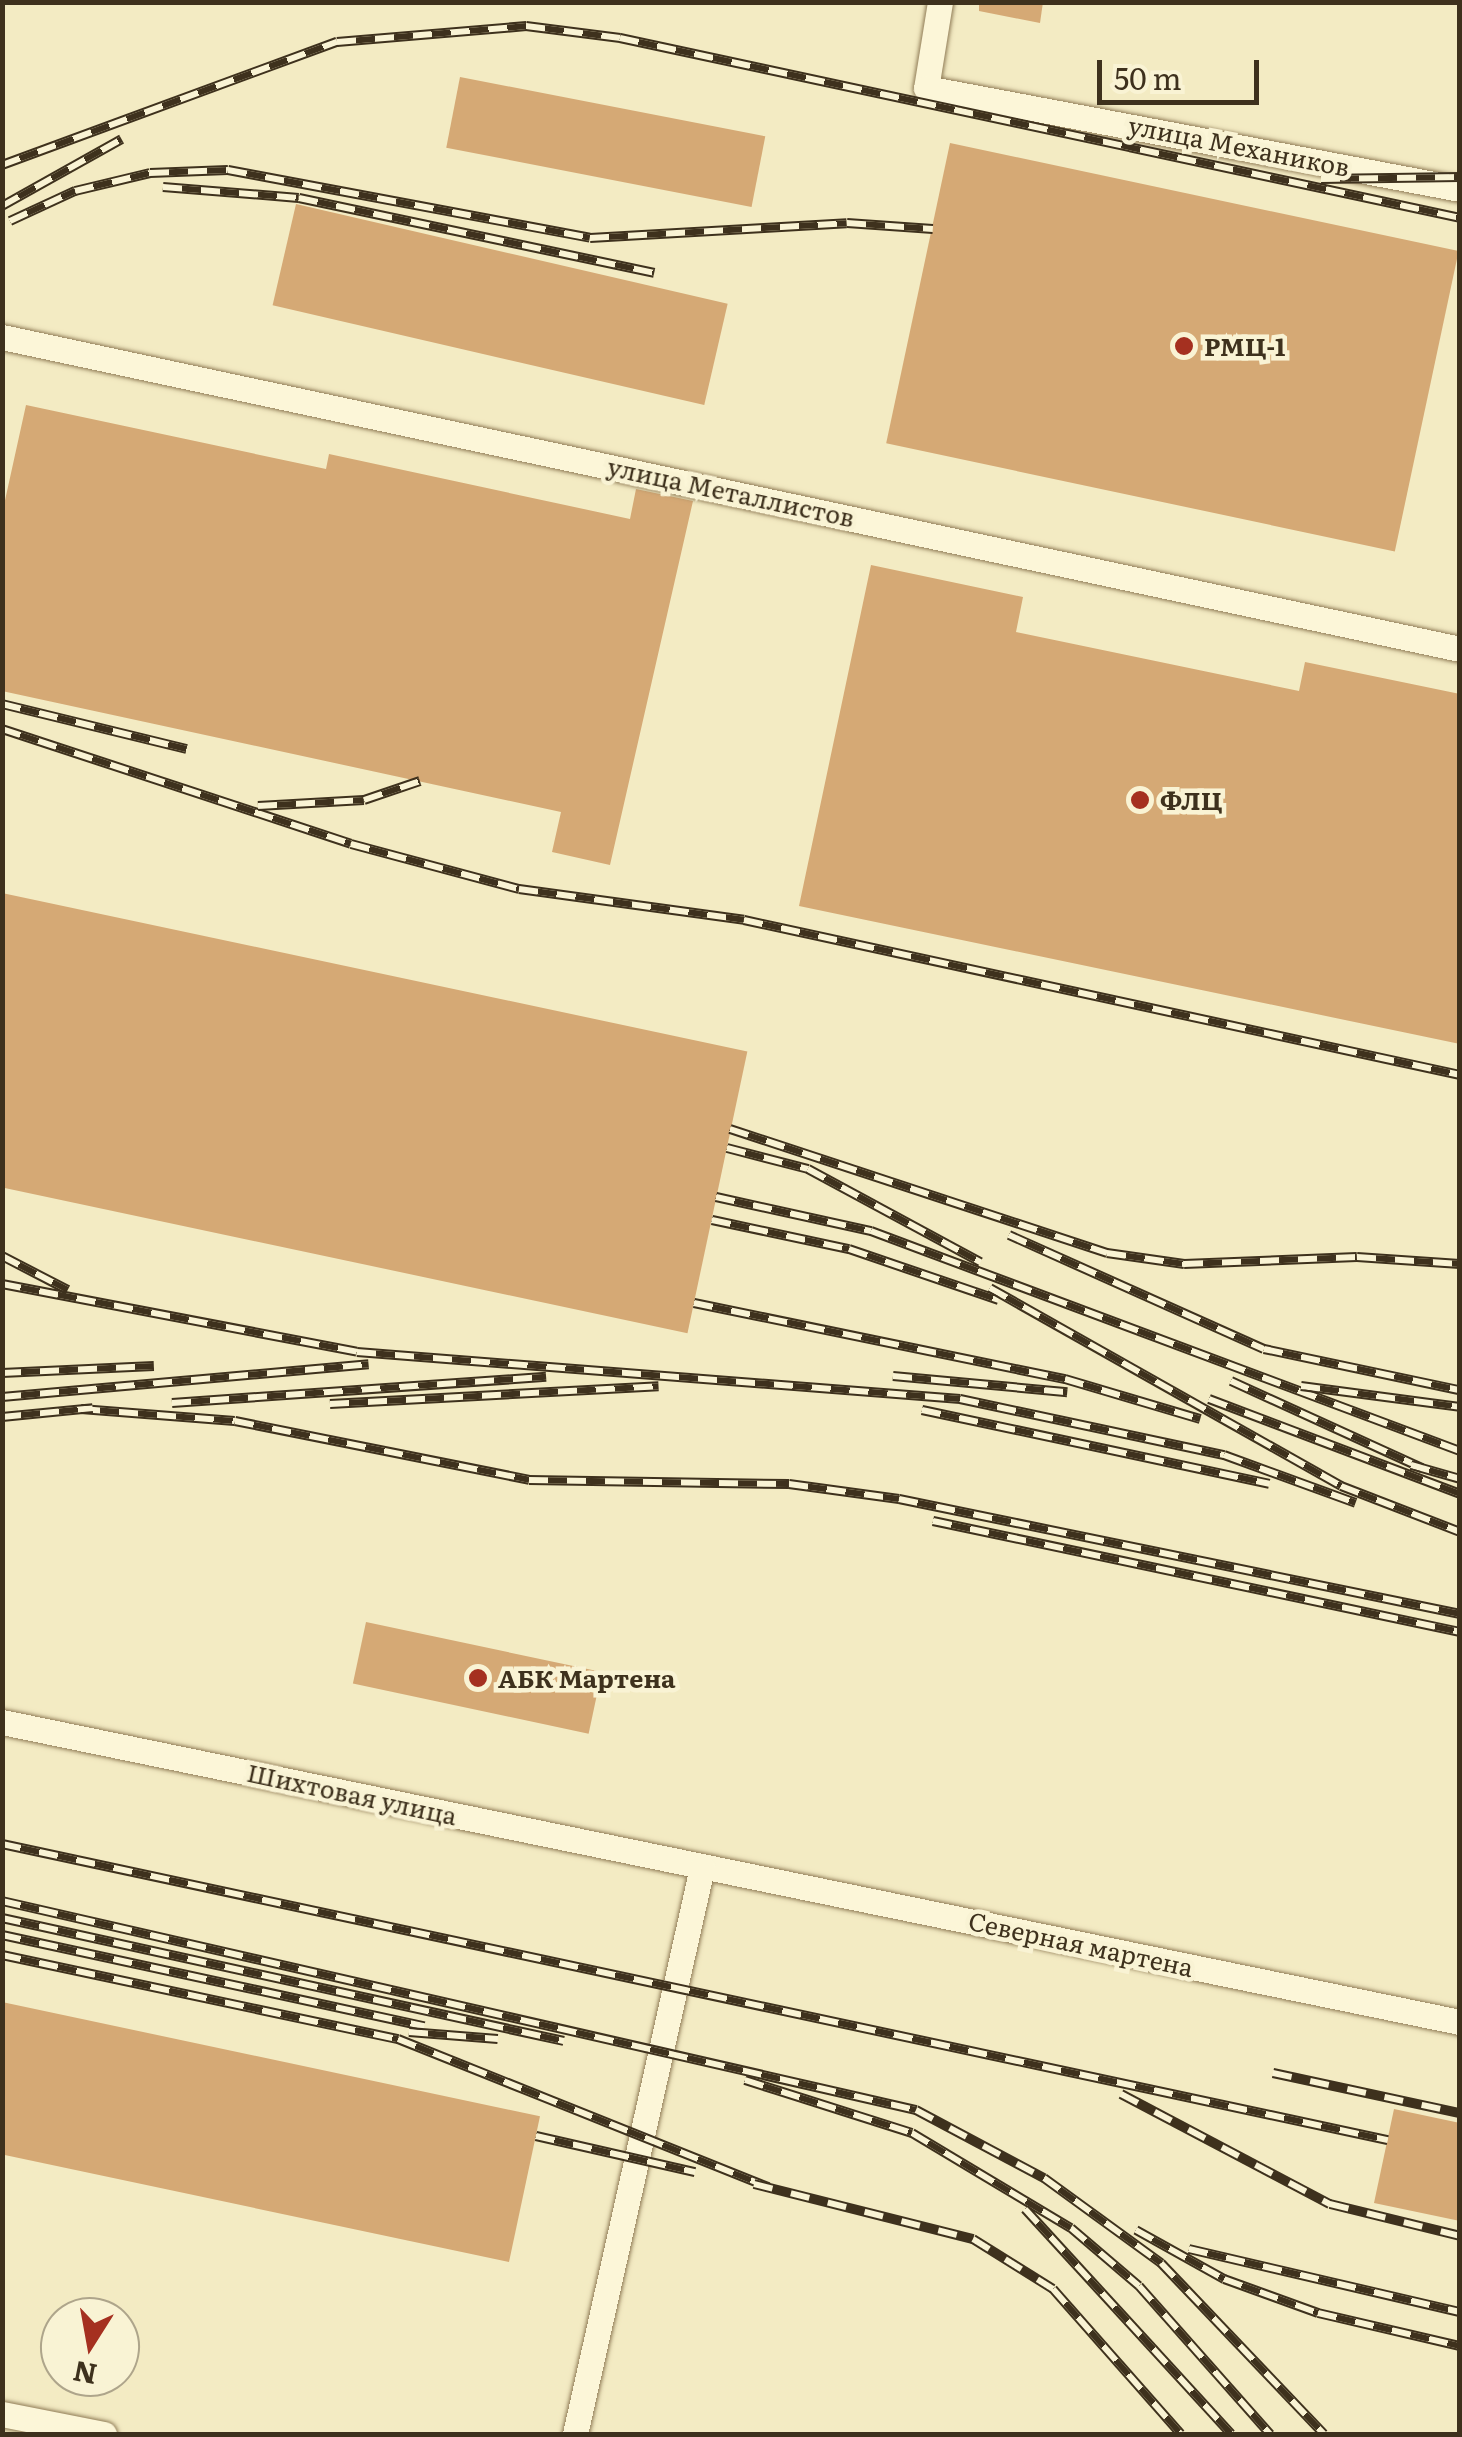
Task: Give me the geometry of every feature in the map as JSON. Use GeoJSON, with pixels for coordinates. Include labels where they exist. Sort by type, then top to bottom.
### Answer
{"type":"FeatureCollection","features":[{"type":"Feature","properties":{"kind":"street","name":"улица Механиков"},"geometry":{"type":"LineString","coordinates":[[940,2],[926,88],[1460,188]]}},
{"type":"Feature","properties":{"kind":"street","name":"улица Металлистов"},"geometry":{"type":"LineString","coordinates":[[2,337],[1460,649]]}},
{"type":"Feature","properties":{"kind":"street","name":"Шихтовая улица"},"geometry":{"type":"LineString","coordinates":[[2,1722],[702,1867]]}},
{"type":"Feature","properties":{"kind":"street","name":"Северная мартена"},"geometry":{"type":"LineString","coordinates":[[702,1867],[1460,2022]]}},
{"type":"Feature","properties":{"kind":"street"},"geometry":{"type":"LineString","coordinates":[[575,2434],[702,1867]]}},
{"type":"Feature","properties":{"kind":"street"},"geometry":{"type":"LineString","coordinates":[[2,2414],[104,2434]]}},
{"type":"Feature","properties":{"kind":"building"},"geometry":{"type":"Polygon","coordinates":[[[979,2],[1043,2],[1040,23],[979,11],[979,2]]]}},
{"type":"Feature","properties":{"kind":"building"},"geometry":{"type":"Polygon","coordinates":[[[460,77],[765,136],[752,207],[446,148],[460,77]]]}},
{"type":"Feature","properties":{"kind":"building","name":"РМЦ-1"},"geometry":{"type":"Polygon","coordinates":[[[950,143],[1459,251],[1395,551],[886,443],[950,143]]]}},
{"type":"Feature","properties":{"kind":"building"},"geometry":{"type":"Polygon","coordinates":[[[296,204],[728,304],[704,405],[273,305],[296,204]]]}},
{"type":"Feature","properties":{"kind":"building"},"geometry":{"type":"Polygon","coordinates":[[[26,405],[326,469],[329,454],[630,519],[636,489],[693,501],[610,865],[552,852],[561,812],[2,691],[2,514],[26,405]]]}},
{"type":"Feature","properties":{"kind":"building","name":"ФЛЦ"},"geometry":{"type":"Polygon","coordinates":[[[871,565],[1023,597],[1016,632],[1299,691],[1305,662],[1460,694],[1460,1044],[799,906],[871,565]]]}},
{"type":"Feature","properties":{"kind":"building"},"geometry":{"type":"Polygon","coordinates":[[[2,893],[747,1051],[687,1333],[2,1187],[2,893]]]}},
{"type":"Feature","properties":{"kind":"building","name":"АБК Мартена"},"geometry":{"type":"Polygon","coordinates":[[[366,1622],[602,1672],[589,1734],[353,1684],[366,1622]]]}},
{"type":"Feature","properties":{"kind":"building"},"geometry":{"type":"Polygon","coordinates":[[[2,2002],[540,2116],[509,2262],[2,2154],[2,2002]]]}},
{"type":"Feature","properties":{"kind":"building"},"geometry":{"type":"Polygon","coordinates":[[[1394,2109],[1460,2123],[1460,2221],[1374,2203],[1394,2109]]]}},
{"type":"Feature","properties":{"kind":"railway"},"geometry":{"type":"LineString","coordinates":[[2,165],[337,42],[526,26],[620,38],[1460,218]]}},
{"type":"Feature","properties":{"kind":"railway"},"geometry":{"type":"LineString","coordinates":[[2,206],[122,139]]}},
{"type":"Feature","properties":{"kind":"railway"},"geometry":{"type":"LineString","coordinates":[[10,221],[75,191],[150,173],[228,170],[590,238],[847,223],[933,229]]}},
{"type":"Feature","properties":{"kind":"railway"},"geometry":{"type":"LineString","coordinates":[[1321,179],[1460,177]]}},
{"type":"Feature","properties":{"kind":"railway"},"geometry":{"type":"LineString","coordinates":[[163,187],[299,198],[654,273]]}},
{"type":"Feature","properties":{"kind":"railway"},"geometry":{"type":"LineString","coordinates":[[2,704],[187,749]]}},
{"type":"Feature","properties":{"kind":"railway"},"geometry":{"type":"LineString","coordinates":[[2,729],[351,844],[519,889],[744,920],[1460,1075]]}},
{"type":"Feature","properties":{"kind":"railway"},"geometry":{"type":"LineString","coordinates":[[258,806],[364,800],[420,781]]}},
{"type":"Feature","properties":{"kind":"railway"},"geometry":{"type":"LineString","coordinates":[[730,1129],[1107,1253],[1184,1264],[1357,1257],[1460,1264]]}},
{"type":"Feature","properties":{"kind":"railway"},"geometry":{"type":"LineString","coordinates":[[727,1148],[808,1169],[980,1262]]}},
{"type":"Feature","properties":{"kind":"railway"},"geometry":{"type":"LineString","coordinates":[[716,1197],[871,1231],[1460,1451]]}},
{"type":"Feature","properties":{"kind":"railway"},"geometry":{"type":"LineString","coordinates":[[712,1220],[849,1249],[999,1300]]}},
{"type":"Feature","properties":{"kind":"railway"},"geometry":{"type":"LineString","coordinates":[[1009,1235],[1264,1349],[1459,1390]]}},
{"type":"Feature","properties":{"kind":"railway"},"geometry":{"type":"LineString","coordinates":[[2,1256],[68,1290]]}},
{"type":"Feature","properties":{"kind":"railway"},"geometry":{"type":"LineString","coordinates":[[2,1284],[357,1352],[960,1399],[1224,1455],[1356,1503]]}},
{"type":"Feature","properties":{"kind":"railway"},"geometry":{"type":"LineString","coordinates":[[990,1288],[1341,1486],[1460,1532]]}},
{"type":"Feature","properties":{"kind":"railway"},"geometry":{"type":"LineString","coordinates":[[694,1303],[1065,1379],[1200,1419]]}},
{"type":"Feature","properties":{"kind":"railway"},"geometry":{"type":"LineString","coordinates":[[2,1397],[369,1364]]}},
{"type":"Feature","properties":{"kind":"railway"},"geometry":{"type":"LineString","coordinates":[[2,1373],[154,1366]]}},
{"type":"Feature","properties":{"kind":"railway"},"geometry":{"type":"LineString","coordinates":[[893,1376],[1067,1392]]}},
{"type":"Feature","properties":{"kind":"railway"},"geometry":{"type":"LineString","coordinates":[[172,1403],[546,1377]]}},
{"type":"Feature","properties":{"kind":"railway"},"geometry":{"type":"LineString","coordinates":[[1231,1381],[1422,1468]]}},
{"type":"Feature","properties":{"kind":"railway"},"geometry":{"type":"LineString","coordinates":[[330,1404],[659,1386]]}},
{"type":"Feature","properties":{"kind":"railway"},"geometry":{"type":"LineString","coordinates":[[1301,1386],[1460,1407]]}},
{"type":"Feature","properties":{"kind":"railway"},"geometry":{"type":"LineString","coordinates":[[1209,1399],[1460,1494]]}},
{"type":"Feature","properties":{"kind":"railway"},"geometry":{"type":"LineString","coordinates":[[2,1417],[93,1408]]}},
{"type":"Feature","properties":{"kind":"railway"},"geometry":{"type":"LineString","coordinates":[[81,1409],[235,1421],[529,1480],[789,1484],[899,1499],[1460,1614]]}},
{"type":"Feature","properties":{"kind":"railway"},"geometry":{"type":"LineString","coordinates":[[922,1410],[1269,1484]]}},
{"type":"Feature","properties":{"kind":"railway"},"geometry":{"type":"LineString","coordinates":[[1411,1465],[1460,1479]]}},
{"type":"Feature","properties":{"kind":"railway"},"geometry":{"type":"LineString","coordinates":[[933,1521],[1460,1632]]}},
{"type":"Feature","properties":{"kind":"railway"},"geometry":{"type":"LineString","coordinates":[[2,1844],[1388,2140]]}},
{"type":"Feature","properties":{"kind":"railway"},"geometry":{"type":"LineString","coordinates":[[2,1901],[916,2110],[1044,2178],[1161,2263],[1324,2434]]}},
{"type":"Feature","properties":{"kind":"railway"},"geometry":{"type":"LineString","coordinates":[[2,1918],[564,2041]]}},
{"type":"Feature","properties":{"kind":"railway"},"geometry":{"type":"LineString","coordinates":[[2,1935],[424,2026]]}},
{"type":"Feature","properties":{"kind":"railway"},"geometry":{"type":"LineString","coordinates":[[2,1955],[398,2039],[768,2187]]}},
{"type":"Feature","properties":{"kind":"railway"},"geometry":{"type":"LineString","coordinates":[[409,2032],[498,2039]]}},
{"type":"Feature","properties":{"kind":"railway"},"geometry":{"type":"LineString","coordinates":[[1273,2073],[1460,2113]]}},
{"type":"Feature","properties":{"kind":"railway"},"geometry":{"type":"LineString","coordinates":[[745,2080],[912,2133],[1071,2228],[1139,2286],[1270,2434]]}},
{"type":"Feature","properties":{"kind":"railway"},"geometry":{"type":"LineString","coordinates":[[1121,2094],[1330,2204],[1460,2236]]}},
{"type":"Feature","properties":{"kind":"railway"},"geometry":{"type":"LineString","coordinates":[[536,2136],[695,2172]]}},
{"type":"Feature","properties":{"kind":"railway"},"geometry":{"type":"LineString","coordinates":[[754,2184],[973,2239],[1053,2289],[1181,2434]]}},
{"type":"Feature","properties":{"kind":"railway"},"geometry":{"type":"LineString","coordinates":[[1025,2209],[1231,2434]]}},
{"type":"Feature","properties":{"kind":"railway"},"geometry":{"type":"LineString","coordinates":[[1136,2230],[1224,2279],[1318,2313],[1460,2346]]}},
{"type":"Feature","properties":{"kind":"railway"},"geometry":{"type":"LineString","coordinates":[[1189,2249],[1460,2312]]}},
{"type":"Feature","properties":{"kind":"place","name":"РМЦ-1"},"geometry":{"type":"Point","coordinates":[1184,346]}},
{"type":"Feature","properties":{"kind":"place","name":"ФЛЦ"},"geometry":{"type":"Point","coordinates":[1140,800]}},
{"type":"Feature","properties":{"kind":"place","name":"АБК Мартена"},"geometry":{"type":"Point","coordinates":[478,1678]}}]}
